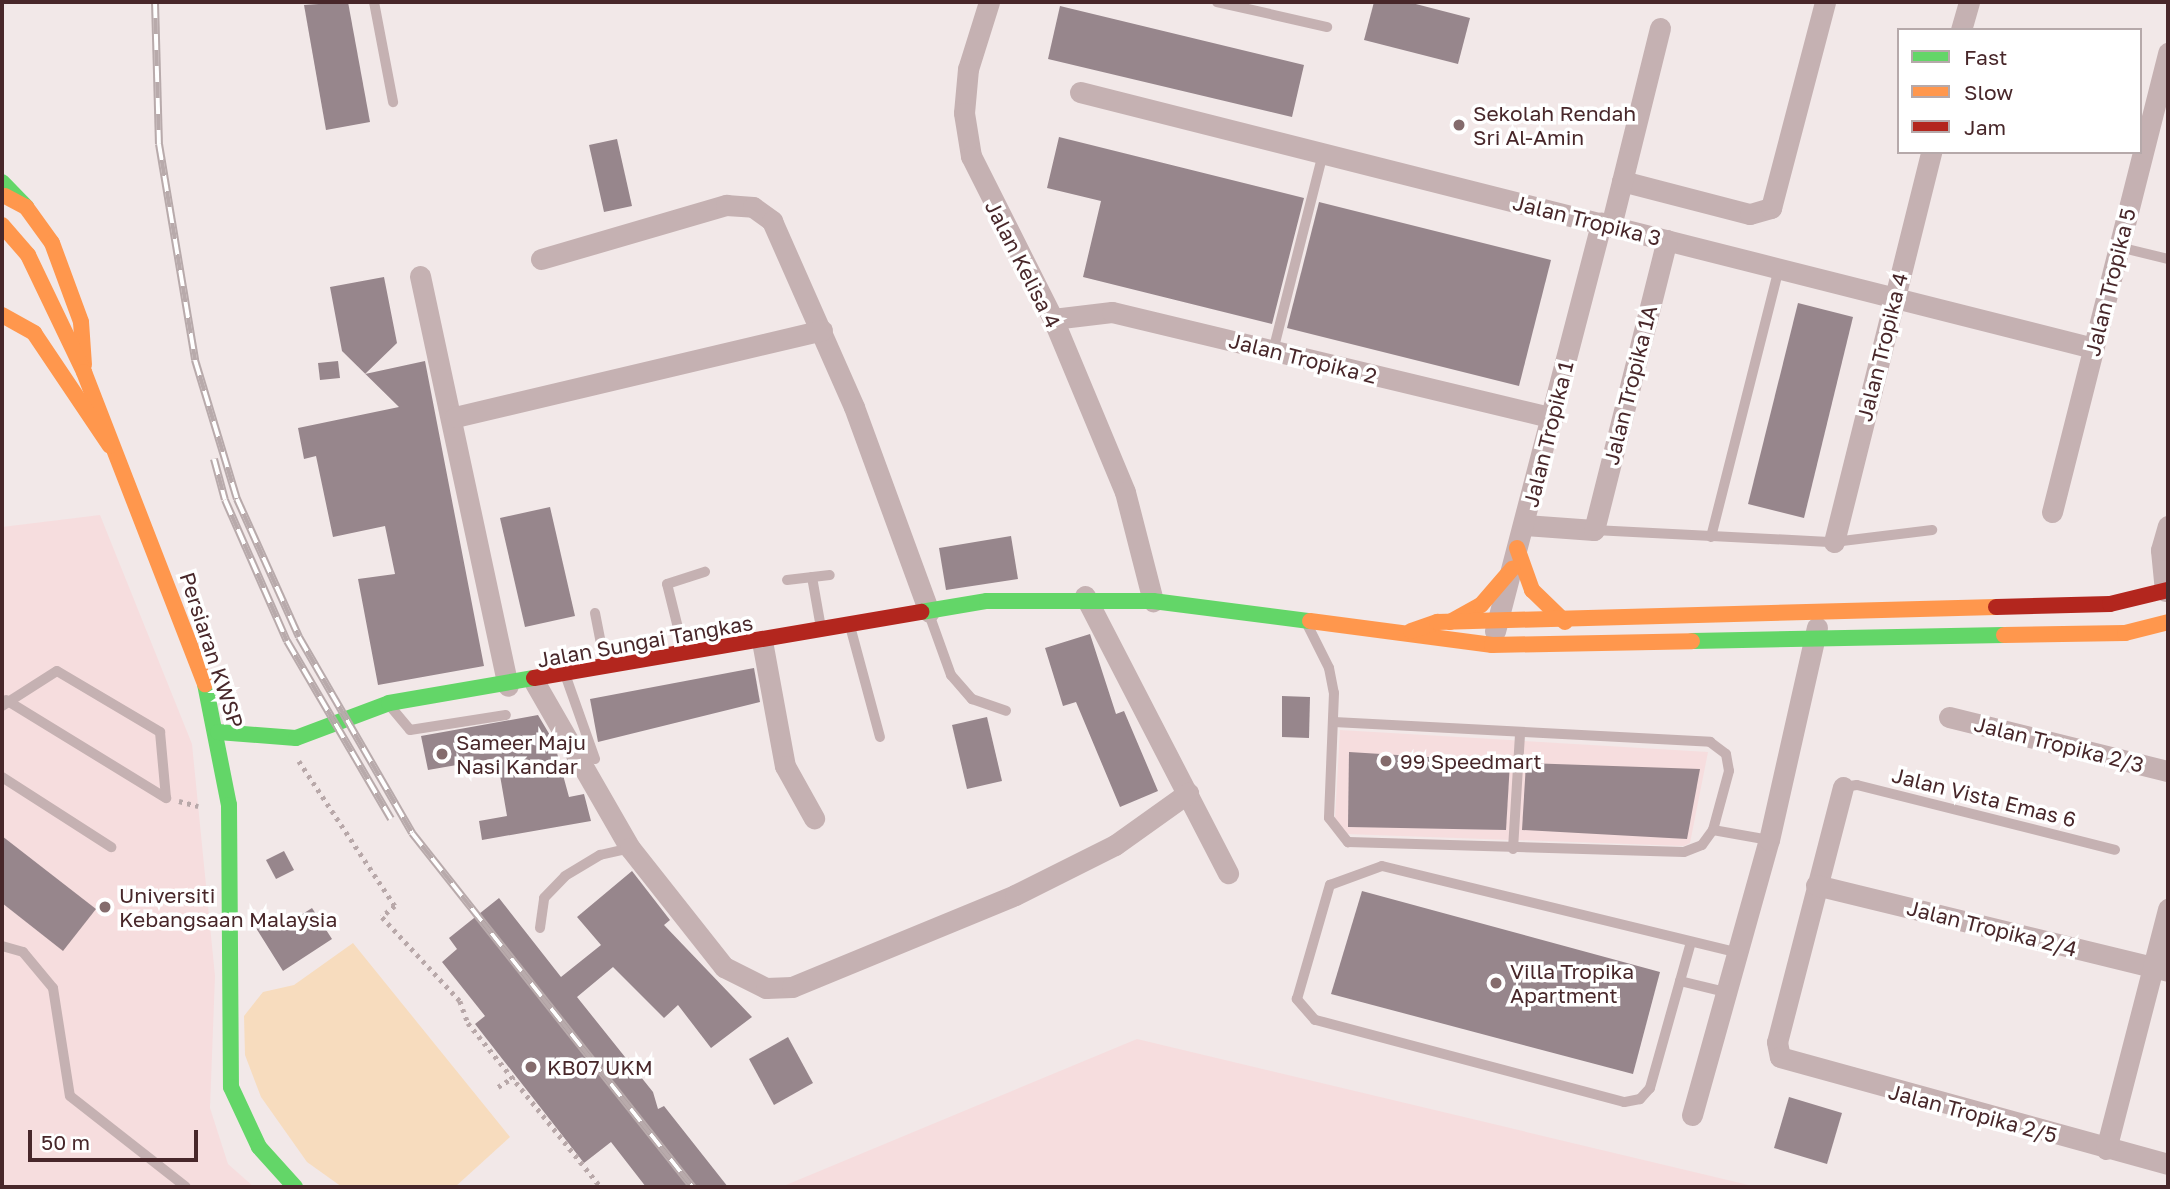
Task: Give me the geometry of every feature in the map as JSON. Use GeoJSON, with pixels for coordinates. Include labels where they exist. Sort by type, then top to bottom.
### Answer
{"type":"FeatureCollection","features":[{"type":"Feature","properties":{"kind":"street","name":"Jalan Kelisa 4"},"geometry":{"type":"LineString","coordinates":[[989,2],[968,69],[964,113],[971,156],[1053,319],[1125,492],[1153,601]]}},
{"type":"Feature","properties":{"kind":"street"},"geometry":{"type":"LineString","coordinates":[[1622,181],[1750,214],[1771,208],[1825,2]]}},
{"type":"Feature","properties":{"kind":"street"},"geometry":{"type":"LineString","coordinates":[[1962,28],[1969,2]]}},
{"type":"Feature","properties":{"kind":"street","name":"Jalan Tropika 1"},"geometry":{"type":"LineString","coordinates":[[1494,635],[1606,225],[1622,181],[1660,29]]}},
{"type":"Feature","properties":{"kind":"street","name":"Jalan Tropika 5"},"geometry":{"type":"LineString","coordinates":[[2052,512],[2168,52]]}},
{"type":"Feature","properties":{"kind":"street","name":"Jalan Tropika 3"},"geometry":{"type":"LineString","coordinates":[[1080,92],[2093,348]]}},
{"type":"Feature","properties":{"kind":"street","name":"Jalan Tropika 4"},"geometry":{"type":"LineString","coordinates":[[1834,542],[1930,154]]}},
{"type":"Feature","properties":{"kind":"street"},"geometry":{"type":"LineString","coordinates":[[2,182],[26,208]]}},
{"type":"Feature","properties":{"kind":"street","name":"Persiaran KWSP"},"geometry":{"type":"LineString","coordinates":[[2,194],[26,208],[52,243],[81,322],[84,372]]}},
{"type":"Feature","properties":{"kind":"street"},"geometry":{"type":"LineString","coordinates":[[541,259],[726,205],[753,207],[772,221],[822,330],[929,612]]}},
{"type":"Feature","properties":{"kind":"street","name":"Persiaran KWSP"},"geometry":{"type":"LineString","coordinates":[[2,225],[28,255],[84,372],[110,446],[178,608],[218,732],[233,894],[230,1087],[259,1147],[295,1187]]}},
{"type":"Feature","properties":{"kind":"street","name":"Jalan Tropika 1A"},"geometry":{"type":"LineString","coordinates":[[1594,530],[1667,240]]}},
{"type":"Feature","properties":{"kind":"street"},"geometry":{"type":"LineString","coordinates":[[420,276],[455,417],[508,686]]}},
{"type":"Feature","properties":{"kind":"street","name":"Jalan Tropika 2"},"geometry":{"type":"LineString","coordinates":[[1053,319],[1112,312],[1552,418]]}},
{"type":"Feature","properties":{"kind":"street"},"geometry":{"type":"LineString","coordinates":[[2,315],[34,333],[110,446]]}},
{"type":"Feature","properties":{"kind":"street"},"geometry":{"type":"LineString","coordinates":[[455,417],[822,330]]}},
{"type":"Feature","properties":{"kind":"street"},"geometry":{"type":"LineString","coordinates":[[1525,525],[1594,530]]}},
{"type":"Feature","properties":{"kind":"street"},"geometry":{"type":"LineString","coordinates":[[1407,632],[1436,642],[1565,622],[1821,611],[2110,604],[2166,591],[2161,550],[2168,526]]}},
{"type":"Feature","properties":{"kind":"street"},"geometry":{"type":"LineString","coordinates":[[1517,548],[1532,590],[1565,622]]}},
{"type":"Feature","properties":{"kind":"street"},"geometry":{"type":"LineString","coordinates":[[1407,632],[1450,622],[1481,605],[1512,569]]}},
{"type":"Feature","properties":{"kind":"street"},"geometry":{"type":"LineString","coordinates":[[1094,597],[1228,873]]}},
{"type":"Feature","properties":{"kind":"street","name":"Jalan Sungai Tangkas"},"geometry":{"type":"LineString","coordinates":[[218,732],[296,738],[389,704],[535,683],[929,612],[1094,597],[1153,601],[1407,632]]}},
{"type":"Feature","properties":{"kind":"street"},"geometry":{"type":"LineString","coordinates":[[1692,1115],[1769,840],[1821,611]]}},
{"type":"Feature","properties":{"kind":"street"},"geometry":{"type":"LineString","coordinates":[[1450,622],[1494,635],[1814,640],[2125,633],[2168,622]]}},
{"type":"Feature","properties":{"kind":"street"},"geometry":{"type":"LineString","coordinates":[[762,641],[785,766],[814,818]]}},
{"type":"Feature","properties":{"kind":"street"},"geometry":{"type":"LineString","coordinates":[[535,683],[630,848],[724,967],[766,988],[792,987],[1015,895],[1115,845],[1188,793]]}},
{"type":"Feature","properties":{"kind":"street","name":"Jalan Tropika 2/3"},"geometry":{"type":"LineString","coordinates":[[1949,717],[2168,771]]}},
{"type":"Feature","properties":{"kind":"street"},"geometry":{"type":"LineString","coordinates":[[1816,885],[1843,787]]}},
{"type":"Feature","properties":{"kind":"street","name":"Jalan Tropika 2/4"},"geometry":{"type":"LineString","coordinates":[[1816,885],[2161,969]]}},
{"type":"Feature","properties":{"kind":"street","name":"Jalan Tropika 2/5"},"geometry":{"type":"LineString","coordinates":[[1816,885],[1777,1042],[1780,1057],[2168,1164]]}},
{"type":"Feature","properties":{"kind":"street"},"geometry":{"type":"LineString","coordinates":[[2106,1149],[2161,969],[2168,909]]}},
{"type":"Feature","properties":{"kind":"lane"},"geometry":{"type":"LineString","coordinates":[[374,2],[393,102]]}},
{"type":"Feature","properties":{"kind":"lane"},"geometry":{"type":"LineString","coordinates":[[1217,2],[1327,27]]}},
{"type":"Feature","properties":{"kind":"lane"},"geometry":{"type":"LineString","coordinates":[[1273,351],[1323,153]]}},
{"type":"Feature","properties":{"kind":"lane"},"geometry":{"type":"LineString","coordinates":[[2119,247],[2168,259]]}},
{"type":"Feature","properties":{"kind":"lane"},"geometry":{"type":"LineString","coordinates":[[1711,537],[1779,268]]}},
{"type":"Feature","properties":{"kind":"lane"},"geometry":{"type":"LineString","coordinates":[[1594,530],[1834,542],[1932,530]]}},
{"type":"Feature","properties":{"kind":"lane"},"geometry":{"type":"LineString","coordinates":[[685,655],[667,584],[705,572]]}},
{"type":"Feature","properties":{"kind":"lane"},"geometry":{"type":"LineString","coordinates":[[787,580],[830,575]]}},
{"type":"Feature","properties":{"kind":"lane"},"geometry":{"type":"LineString","coordinates":[[812,577],[822,631]]}},
{"type":"Feature","properties":{"kind":"lane"},"geometry":{"type":"LineString","coordinates":[[929,612],[951,675],[972,699],[1006,711]]}},
{"type":"Feature","properties":{"kind":"lane"},"geometry":{"type":"LineString","coordinates":[[595,613],[606,670]]}},
{"type":"Feature","properties":{"kind":"lane"},"geometry":{"type":"LineString","coordinates":[[1305,620],[1329,668],[1334,722],[1329,818],[1336,834],[1348,842],[1513,849],[1685,852],[1702,845],[1713,830],[1728,771],[1726,754],[1710,741],[1520,734],[1334,722]]}},
{"type":"Feature","properties":{"kind":"lane"},"geometry":{"type":"LineString","coordinates":[[850,626],[880,737]]}},
{"type":"Feature","properties":{"kind":"lane"},"geometry":{"type":"LineString","coordinates":[[57,671],[160,732],[166,798],[4,703],[57,671]]}},
{"type":"Feature","properties":{"kind":"lane"},"geometry":{"type":"LineString","coordinates":[[566,677],[595,759]]}},
{"type":"Feature","properties":{"kind":"lane"},"geometry":{"type":"LineString","coordinates":[[389,704],[410,730],[506,715]]}},
{"type":"Feature","properties":{"kind":"lane"},"geometry":{"type":"LineString","coordinates":[[1513,849],[1520,734]]}},
{"type":"Feature","properties":{"kind":"lane"},"geometry":{"type":"LineString","coordinates":[[2,777],[111,847]]}},
{"type":"Feature","properties":{"kind":"lane","name":"Jalan Vista Emas 6"},"geometry":{"type":"LineString","coordinates":[[1843,787],[1857,785],[2115,850]]}},
{"type":"Feature","properties":{"kind":"lane"},"geometry":{"type":"LineString","coordinates":[[1713,830],[1769,840]]}},
{"type":"Feature","properties":{"kind":"lane"},"geometry":{"type":"LineString","coordinates":[[540,928],[544,898],[565,876],[600,855],[630,848]]}},
{"type":"Feature","properties":{"kind":"lane"},"geometry":{"type":"LineString","coordinates":[[1691,942],[1650,1088],[1640,1099],[1624,1101],[1315,1020],[1297,999],[1330,885],[1382,866],[1736,952]]}},
{"type":"Feature","properties":{"kind":"lane"},"geometry":{"type":"LineString","coordinates":[[2,946],[23,952],[53,988],[70,1096],[186,1187]]}},
{"type":"Feature","properties":{"kind":"lane"},"geometry":{"type":"LineString","coordinates":[[1680,981],[1725,992]]}},
{"type":"Feature","properties":{"kind":"path"},"geometry":{"type":"LineString","coordinates":[[296,738],[297,758],[395,906],[382,916],[460,1001],[468,1023],[601,1187]]}},
{"type":"Feature","properties":{"kind":"path"},"geometry":{"type":"LineString","coordinates":[[498,1087],[512,1078]]}},
{"type":"Feature","properties":{"kind":"shaded area","name":"Universiti Kebangsaan Malaysia"},"geometry":{"type":"Polygon","coordinates":[[[100,515],[192,744],[215,976],[210,1108],[228,1164],[254,1187],[2,1187],[2,527],[100,515]]]}},
{"type":"Feature","properties":{"kind":"shaded area"},"geometry":{"type":"Polygon","coordinates":[[[1340,730],[1708,752],[1690,843],[1684,846],[1346,834],[1335,818],[1340,730]]]}},
{"type":"Feature","properties":{"kind":"shaded area"},"geometry":{"type":"Polygon","coordinates":[[[353,943],[510,1137],[455,1187],[342,1187],[307,1162],[261,1097],[245,1055],[244,1016],[263,992],[294,985],[353,943]]]}},
{"type":"Feature","properties":{"kind":"shaded area"},"geometry":{"type":"Polygon","coordinates":[[[1137,1039],[1757,1187],[786,1185],[1137,1039]]]}},
{"type":"Feature","properties":{"kind":"building"},"geometry":{"type":"Polygon","coordinates":[[[348,2],[370,122],[326,130],[304,5],[348,2]]]}},
{"type":"Feature","properties":{"kind":"building"},"geometry":{"type":"Polygon","coordinates":[[[1374,2],[1408,2],[1470,18],[1458,64],[1364,40],[1374,2]]]}},
{"type":"Feature","properties":{"kind":"building"},"geometry":{"type":"Polygon","coordinates":[[[1060,6],[1304,65],[1292,117],[1048,59],[1060,6]]]}},
{"type":"Feature","properties":{"kind":"building"},"geometry":{"type":"Polygon","coordinates":[[[1059,137],[1304,198],[1272,324],[1083,277],[1101,201],[1047,188],[1059,137]]]}},
{"type":"Feature","properties":{"kind":"building"},"geometry":{"type":"Polygon","coordinates":[[[617,139],[632,206],[604,212],[589,145],[617,139]]]}},
{"type":"Feature","properties":{"kind":"building"},"geometry":{"type":"Polygon","coordinates":[[[1319,202],[1551,260],[1519,386],[1287,328],[1319,202]]]}},
{"type":"Feature","properties":{"kind":"building"},"geometry":{"type":"Polygon","coordinates":[[[384,277],[397,343],[365,374],[342,351],[330,287],[384,277]]]}},
{"type":"Feature","properties":{"kind":"building"},"geometry":{"type":"Polygon","coordinates":[[[1798,303],[1853,317],[1804,518],[1748,504],[1798,303]]]}},
{"type":"Feature","properties":{"kind":"building"},"geometry":{"type":"Polygon","coordinates":[[[338,361],[340,378],[320,380],[318,363],[338,361]]]}},
{"type":"Feature","properties":{"kind":"building"},"geometry":{"type":"Polygon","coordinates":[[[425,361],[484,666],[378,685],[358,579],[395,574],[385,526],[333,537],[316,456],[304,459],[298,428],[399,407],[365,374],[425,361]]]}},
{"type":"Feature","properties":{"kind":"building"},"geometry":{"type":"Polygon","coordinates":[[[550,507],[575,616],[525,627],[500,518],[550,507]]]}},
{"type":"Feature","properties":{"kind":"building"},"geometry":{"type":"Polygon","coordinates":[[[1011,536],[1018,579],[946,590],[939,548],[1011,536]]]}},
{"type":"Feature","properties":{"kind":"building"},"geometry":{"type":"Polygon","coordinates":[[[1090,634],[1116,714],[1124,711],[1158,791],[1120,807],[1076,702],[1063,706],[1045,648],[1090,634]]]}},
{"type":"Feature","properties":{"kind":"building"},"geometry":{"type":"Polygon","coordinates":[[[754,668],[760,702],[598,742],[590,699],[754,668]]]}},
{"type":"Feature","properties":{"kind":"building"},"geometry":{"type":"Polygon","coordinates":[[[1282,696],[1310,697],[1309,738],[1282,737],[1282,696]]]}},
{"type":"Feature","properties":{"kind":"building"},"geometry":{"type":"Polygon","coordinates":[[[538,715],[554,742],[569,797],[584,794],[591,821],[482,840],[479,821],[507,816],[497,758],[428,770],[421,736],[538,715]]]}},
{"type":"Feature","properties":{"kind":"building"},"geometry":{"type":"Polygon","coordinates":[[[987,717],[1002,781],[967,789],[952,725],[987,717]]]}},
{"type":"Feature","properties":{"kind":"building"},"geometry":{"type":"Polygon","coordinates":[[[1349,752],[1510,762],[1506,830],[1348,827],[1349,752]]]}},
{"type":"Feature","properties":{"kind":"building"},"geometry":{"type":"Polygon","coordinates":[[[1526,763],[1700,769],[1687,839],[1522,830],[1526,763]]]}},
{"type":"Feature","properties":{"kind":"building"},"geometry":{"type":"Polygon","coordinates":[[[2,836],[96,909],[63,951],[2,903],[2,836]]]}},
{"type":"Feature","properties":{"kind":"building"},"geometry":{"type":"Polygon","coordinates":[[[284,851],[294,870],[276,879],[266,860],[284,851]]]}},
{"type":"Feature","properties":{"kind":"building"},"geometry":{"type":"Polygon","coordinates":[[[632,871],[670,920],[664,925],[752,1017],[711,1048],[678,1005],[664,1018],[613,967],[577,997],[653,1092],[658,1109],[664,1106],[728,1187],[646,1187],[611,1142],[584,1163],[475,1024],[485,1016],[442,962],[457,949],[449,938],[499,898],[561,977],[601,945],[577,917],[632,871]]]}},
{"type":"Feature","properties":{"kind":"building","name":"Villa Tropika Apartment"},"geometry":{"type":"Polygon","coordinates":[[[1362,891],[1660,972],[1633,1074],[1331,994],[1362,891]]]}},
{"type":"Feature","properties":{"kind":"building"},"geometry":{"type":"Polygon","coordinates":[[[312,908],[332,939],[283,971],[256,928],[278,914],[285,925],[312,908]]]}},
{"type":"Feature","properties":{"kind":"building"},"geometry":{"type":"Polygon","coordinates":[[[788,1037],[813,1083],[774,1105],[749,1059],[788,1037]]]}},
{"type":"Feature","properties":{"kind":"building"},"geometry":{"type":"Polygon","coordinates":[[[1789,1097],[1842,1113],[1827,1164],[1774,1148],[1789,1097]]]}},
{"type":"Feature","properties":{"kind":"railway"},"geometry":{"type":"LineString","coordinates":[[155,2],[159,144],[195,360],[237,499],[299,637],[412,833],[693,1187]]}},
{"type":"Feature","properties":{"kind":"railway"},"geometry":{"type":"LineString","coordinates":[[214,459],[225,500],[287,641],[391,819]]}},
{"type":"Feature","properties":{"kind":"traffic: fast"},"geometry":{"type":"LineString","coordinates":[[2,182],[26,207]]}},
{"type":"Feature","properties":{"kind":"traffic: fast"},"geometry":{"type":"LineString","coordinates":[[921,612],[987,601],[1153,601],[1310,621]]}},
{"type":"Feature","properties":{"kind":"traffic: fast"},"geometry":{"type":"LineString","coordinates":[[1692,641],[2004,635]]}},
{"type":"Feature","properties":{"kind":"traffic: fast"},"geometry":{"type":"LineString","coordinates":[[218,732],[296,738],[389,703],[534,678]]}},
{"type":"Feature","properties":{"kind":"traffic: fast"},"geometry":{"type":"LineString","coordinates":[[205,684],[229,805],[231,1087],[259,1147],[295,1187]]}},
{"type":"Feature","properties":{"kind":"traffic: slow"},"geometry":{"type":"LineString","coordinates":[[5,196],[26,207],[52,243],[81,322],[84,365]]}},
{"type":"Feature","properties":{"kind":"traffic: slow"},"geometry":{"type":"LineString","coordinates":[[2,225],[28,255],[84,372],[205,684]]}},
{"type":"Feature","properties":{"kind":"traffic: slow"},"geometry":{"type":"LineString","coordinates":[[2,315],[34,333],[110,446]]}},
{"type":"Feature","properties":{"kind":"traffic: slow"},"geometry":{"type":"LineString","coordinates":[[1517,548],[1532,590],[1565,622]]}},
{"type":"Feature","properties":{"kind":"traffic: slow"},"geometry":{"type":"LineString","coordinates":[[1450,622],[1481,605],[1512,569]]}},
{"type":"Feature","properties":{"kind":"traffic: slow"},"geometry":{"type":"LineString","coordinates":[[1411,631],[1437,622],[1996,607]]}},
{"type":"Feature","properties":{"kind":"traffic: slow"},"geometry":{"type":"LineString","coordinates":[[1310,621],[1492,645],[1692,641]]}},
{"type":"Feature","properties":{"kind":"traffic: slow"},"geometry":{"type":"LineString","coordinates":[[2004,635],[2125,633],[2168,622]]}},
{"type":"Feature","properties":{"kind":"traffic: jam"},"geometry":{"type":"LineString","coordinates":[[1996,607],[2110,604],[2168,590]]}},
{"type":"Feature","properties":{"kind":"traffic: jam"},"geometry":{"type":"LineString","coordinates":[[534,678],[921,612]]}},
{"type":"Feature","properties":{"kind":"place","name":"Sekolah Rendah Sri Al-Amin"},"geometry":{"type":"Point","coordinates":[1459,125]}},
{"type":"Feature","properties":{"kind":"place","name":"Sameer Maju Nasi Kandar"},"geometry":{"type":"Point","coordinates":[442,754]}},
{"type":"Feature","properties":{"kind":"place","name":"99 Speedmart"},"geometry":{"type":"Point","coordinates":[1386,761]}},
{"type":"Feature","properties":{"kind":"place","name":"Universiti Kebangsaan Malaysia"},"geometry":{"type":"Point","coordinates":[105,907]}},
{"type":"Feature","properties":{"kind":"place","name":"Villa Tropika Apartment"},"geometry":{"type":"Point","coordinates":[1496,983]}},
{"type":"Feature","properties":{"kind":"place","name":"KB07 UKM"},"geometry":{"type":"Point","coordinates":[531,1067]}}]}
